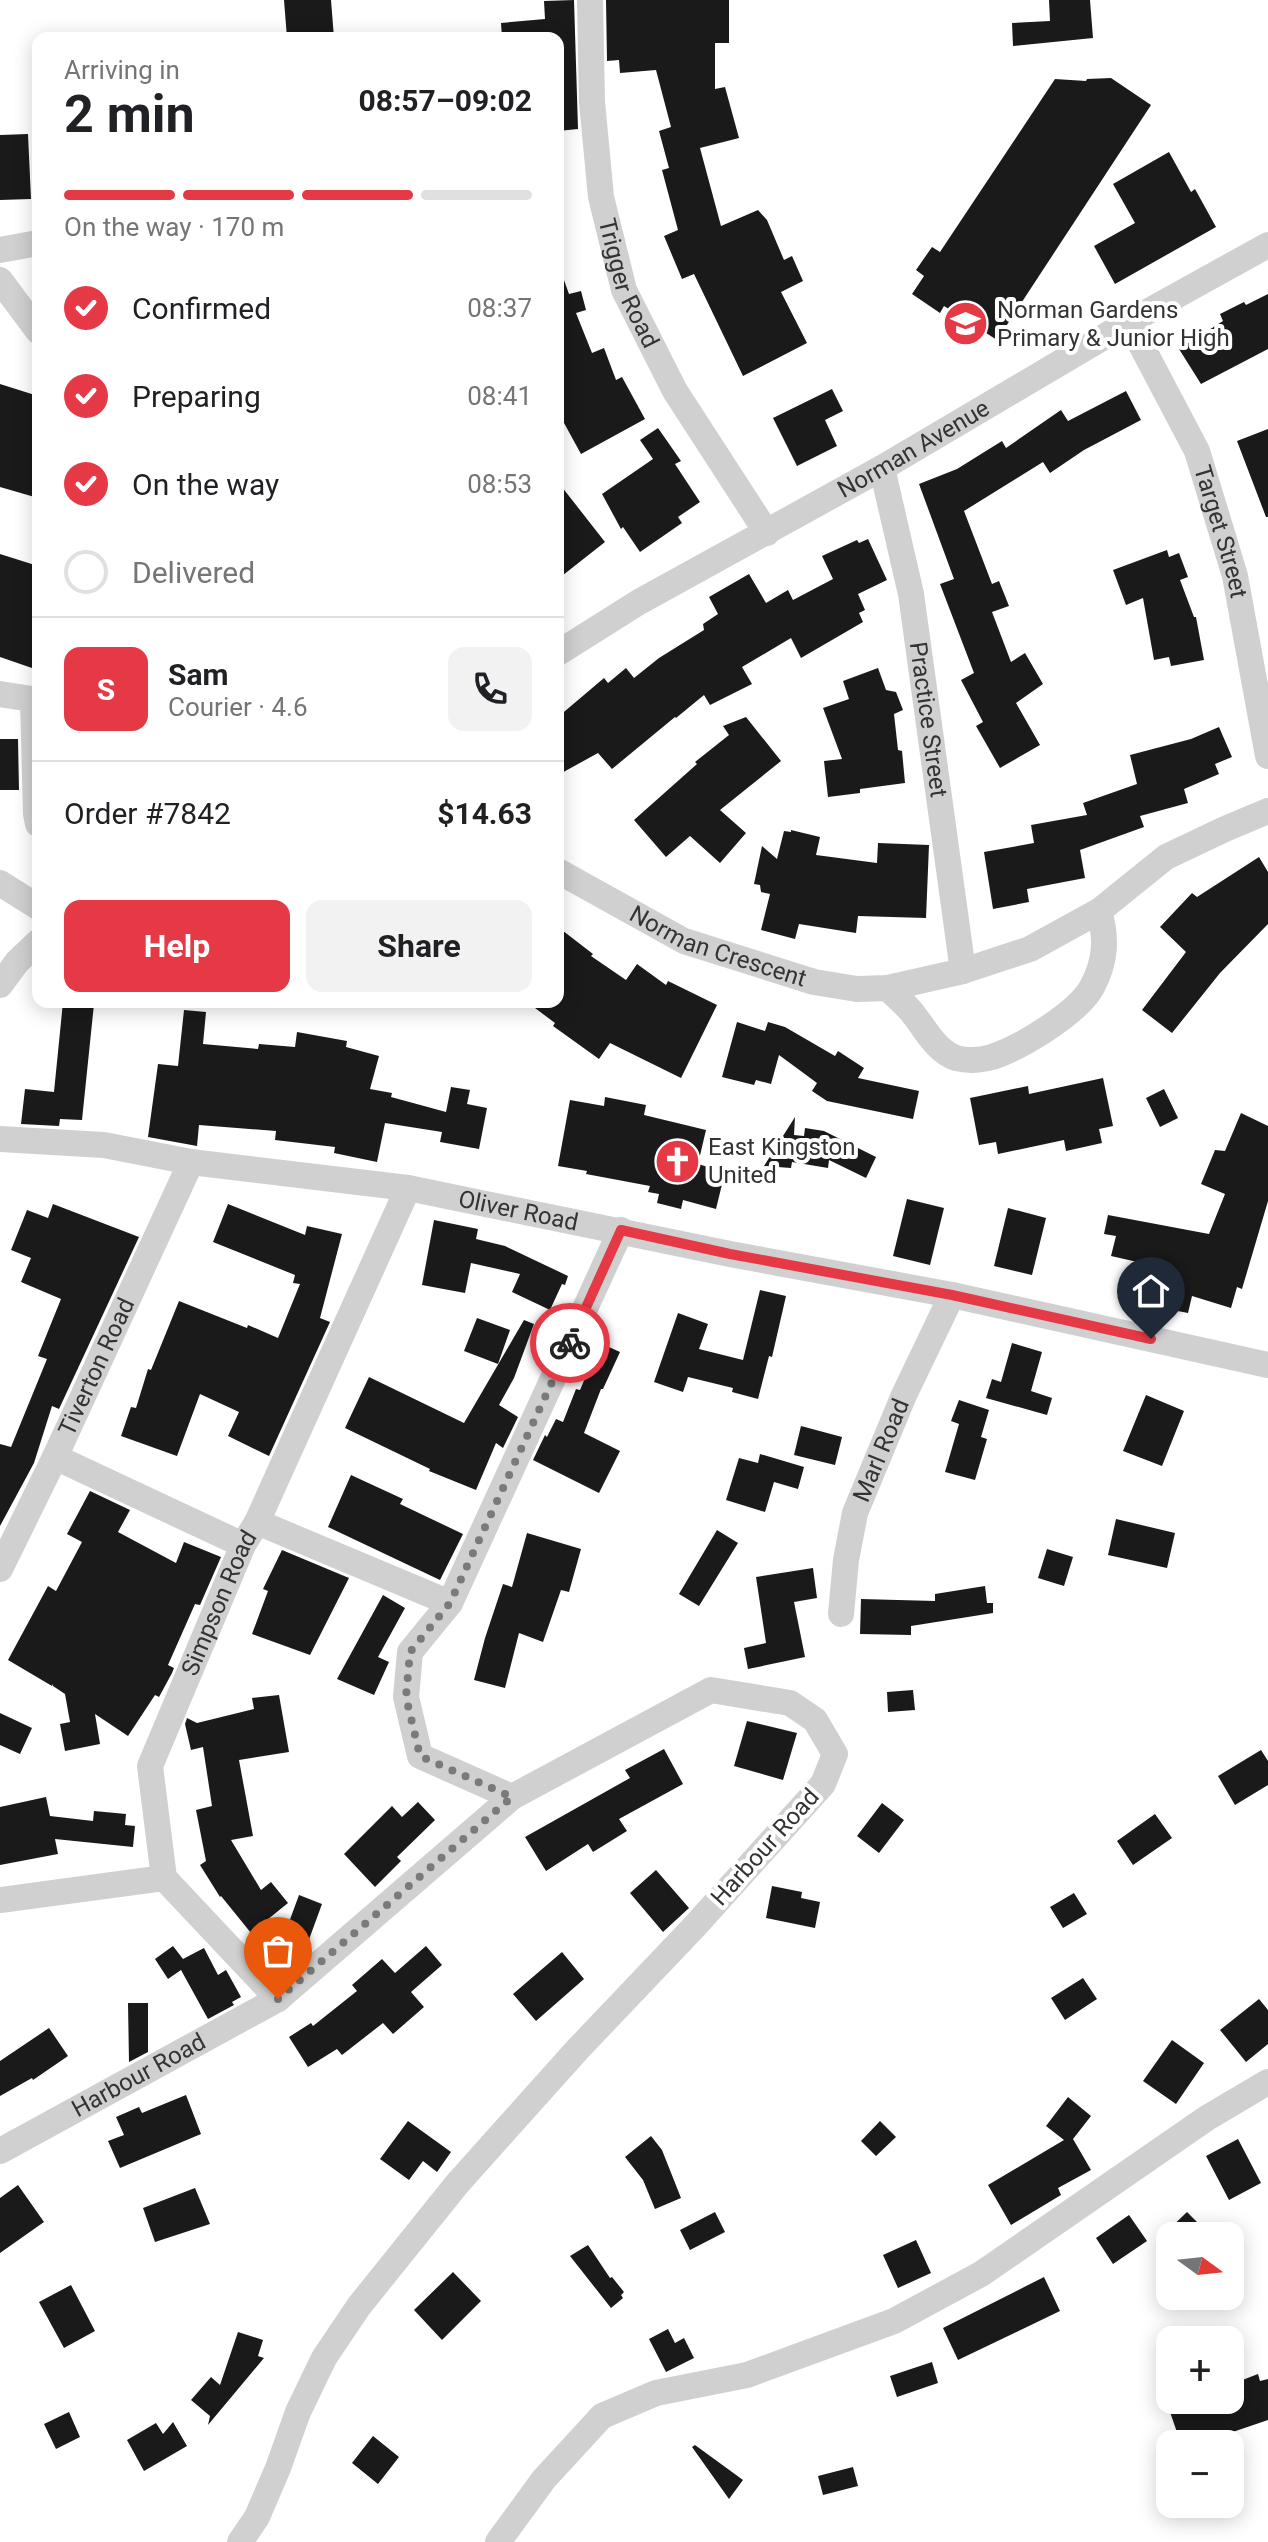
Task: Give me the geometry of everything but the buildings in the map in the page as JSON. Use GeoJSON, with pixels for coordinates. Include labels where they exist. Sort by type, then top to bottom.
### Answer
{"type":"FeatureCollection","features":[{"type":"Feature","properties":{"kind":"street","name":"Trigger Road"},"geometry":{"type":"LineString","coordinates":[[590,0],[592,102],[601,197],[624,290],[675,391],[767,533]]}},
{"type":"Feature","properties":{"kind":"street"},"geometry":{"type":"LineString","coordinates":[[0,250],[32,244]]}},
{"type":"Feature","properties":{"kind":"street","name":"Norman Avenue"},"geometry":{"type":"LineString","coordinates":[[564,649],[639,602],[882,468],[1129,322],[1268,245]]}},
{"type":"Feature","properties":{"kind":"street"},"geometry":{"type":"LineString","coordinates":[[0,280],[32,323]]}},
{"type":"Feature","properties":{"kind":"street","name":"Target Street"},"geometry":{"type":"LineString","coordinates":[[1129,322],[1197,451],[1235,576],[1268,756]]}},
{"type":"Feature","properties":{"kind":"street","name":"Practice Street"},"geometry":{"type":"LineString","coordinates":[[882,468],[911,594],[963,971]]}},
{"type":"Feature","properties":{"kind":"street"},"geometry":{"type":"LineString","coordinates":[[0,694],[32,699]]}},
{"type":"Feature","properties":{"kind":"street","name":"Norman Crescent"},"geometry":{"type":"LineString","coordinates":[[564,874],[684,941],[814,982],[857,989],[888,988],[963,971],[1030,949],[1099,911],[1166,857],[1268,811]]}},
{"type":"Feature","properties":{"kind":"street"},"geometry":{"type":"LineString","coordinates":[[0,883],[32,903]]}},
{"type":"Feature","properties":{"kind":"street"},"geometry":{"type":"LineString","coordinates":[[888,988],[938,1047],[955,1058],[975,1060],[993,1057],[1071,1012],[1091,989],[1102,961],[1106,933],[1099,911]]}},
{"type":"Feature","properties":{"kind":"street"},"geometry":{"type":"LineString","coordinates":[[0,985],[32,948]]}},
{"type":"Feature","properties":{"kind":"street","name":"Oliver Road"},"geometry":{"type":"LineString","coordinates":[[0,1139],[104,1145],[191,1162],[408,1188],[730,1254],[952,1295],[1267,1361]]}},
{"type":"Feature","properties":{"kind":"street","name":"Tiverton Road"},"geometry":{"type":"LineString","coordinates":[[1,1562],[55,1457],[191,1162]]}},
{"type":"Feature","properties":{"kind":"street","name":"Simpson Road"},"geometry":{"type":"LineString","coordinates":[[164,1878],[150,1766],[243,1545],[257,1522],[408,1188]]}},
{"type":"Feature","properties":{"kind":"street"},"geometry":{"type":"LineString","coordinates":[[512,1797],[420,1756],[406,1697],[410,1652],[450,1603],[621,1230]]}},
{"type":"Feature","properties":{"kind":"street","name":"Marl Road"},"geometry":{"type":"LineString","coordinates":[[841,1614],[846,1560],[855,1513],[904,1395],[952,1295]]}},
{"type":"Feature","properties":{"kind":"street"},"geometry":{"type":"LineString","coordinates":[[55,1457],[243,1545]]}},
{"type":"Feature","properties":{"kind":"street"},"geometry":{"type":"LineString","coordinates":[[257,1522],[450,1603]]}},
{"type":"Feature","properties":{"kind":"street","name":"Harbour Road"},"geometry":{"type":"LineString","coordinates":[[0,2151],[278,1999],[512,1797],[711,1690],[790,1703],[815,1720],[835,1754],[823,1784],[467,2173],[359,2306],[324,2358],[298,2412],[257,2517],[240,2542]]}},
{"type":"Feature","properties":{"kind":"street"},"geometry":{"type":"LineString","coordinates":[[0,1900],[164,1878],[278,1999]]}},
{"type":"Feature","properties":{"kind":"street"},"geometry":{"type":"LineString","coordinates":[[498,2542],[544,2479],[602,2416],[656,2393],[747,2375],[894,2321],[981,2274],[1207,2118],[1268,2082]]}},
{"type":"Feature","properties":{"kind":"way so far"},"geometry":{"type":"LineString","coordinates":[[278,1999],[512,1797],[420,1756],[406,1697],[410,1652],[450,1603],[570,1343]]}},
{"type":"Feature","properties":{"kind":"place","name":"Norman Gardens Primary & Junior High"},"geometry":{"type":"Point","coordinates":[966,324]}},
{"type":"Feature","properties":{"kind":"place","name":"East Kingston United"},"geometry":{"type":"Point","coordinates":[677,1161]}},
{"type":"Feature","properties":{"kind":"route"},"geometry":{"type":"LineString","coordinates":[[570,1343],[621,1230],[730,1254],[952,1295],[1151,1339]]}}]}
